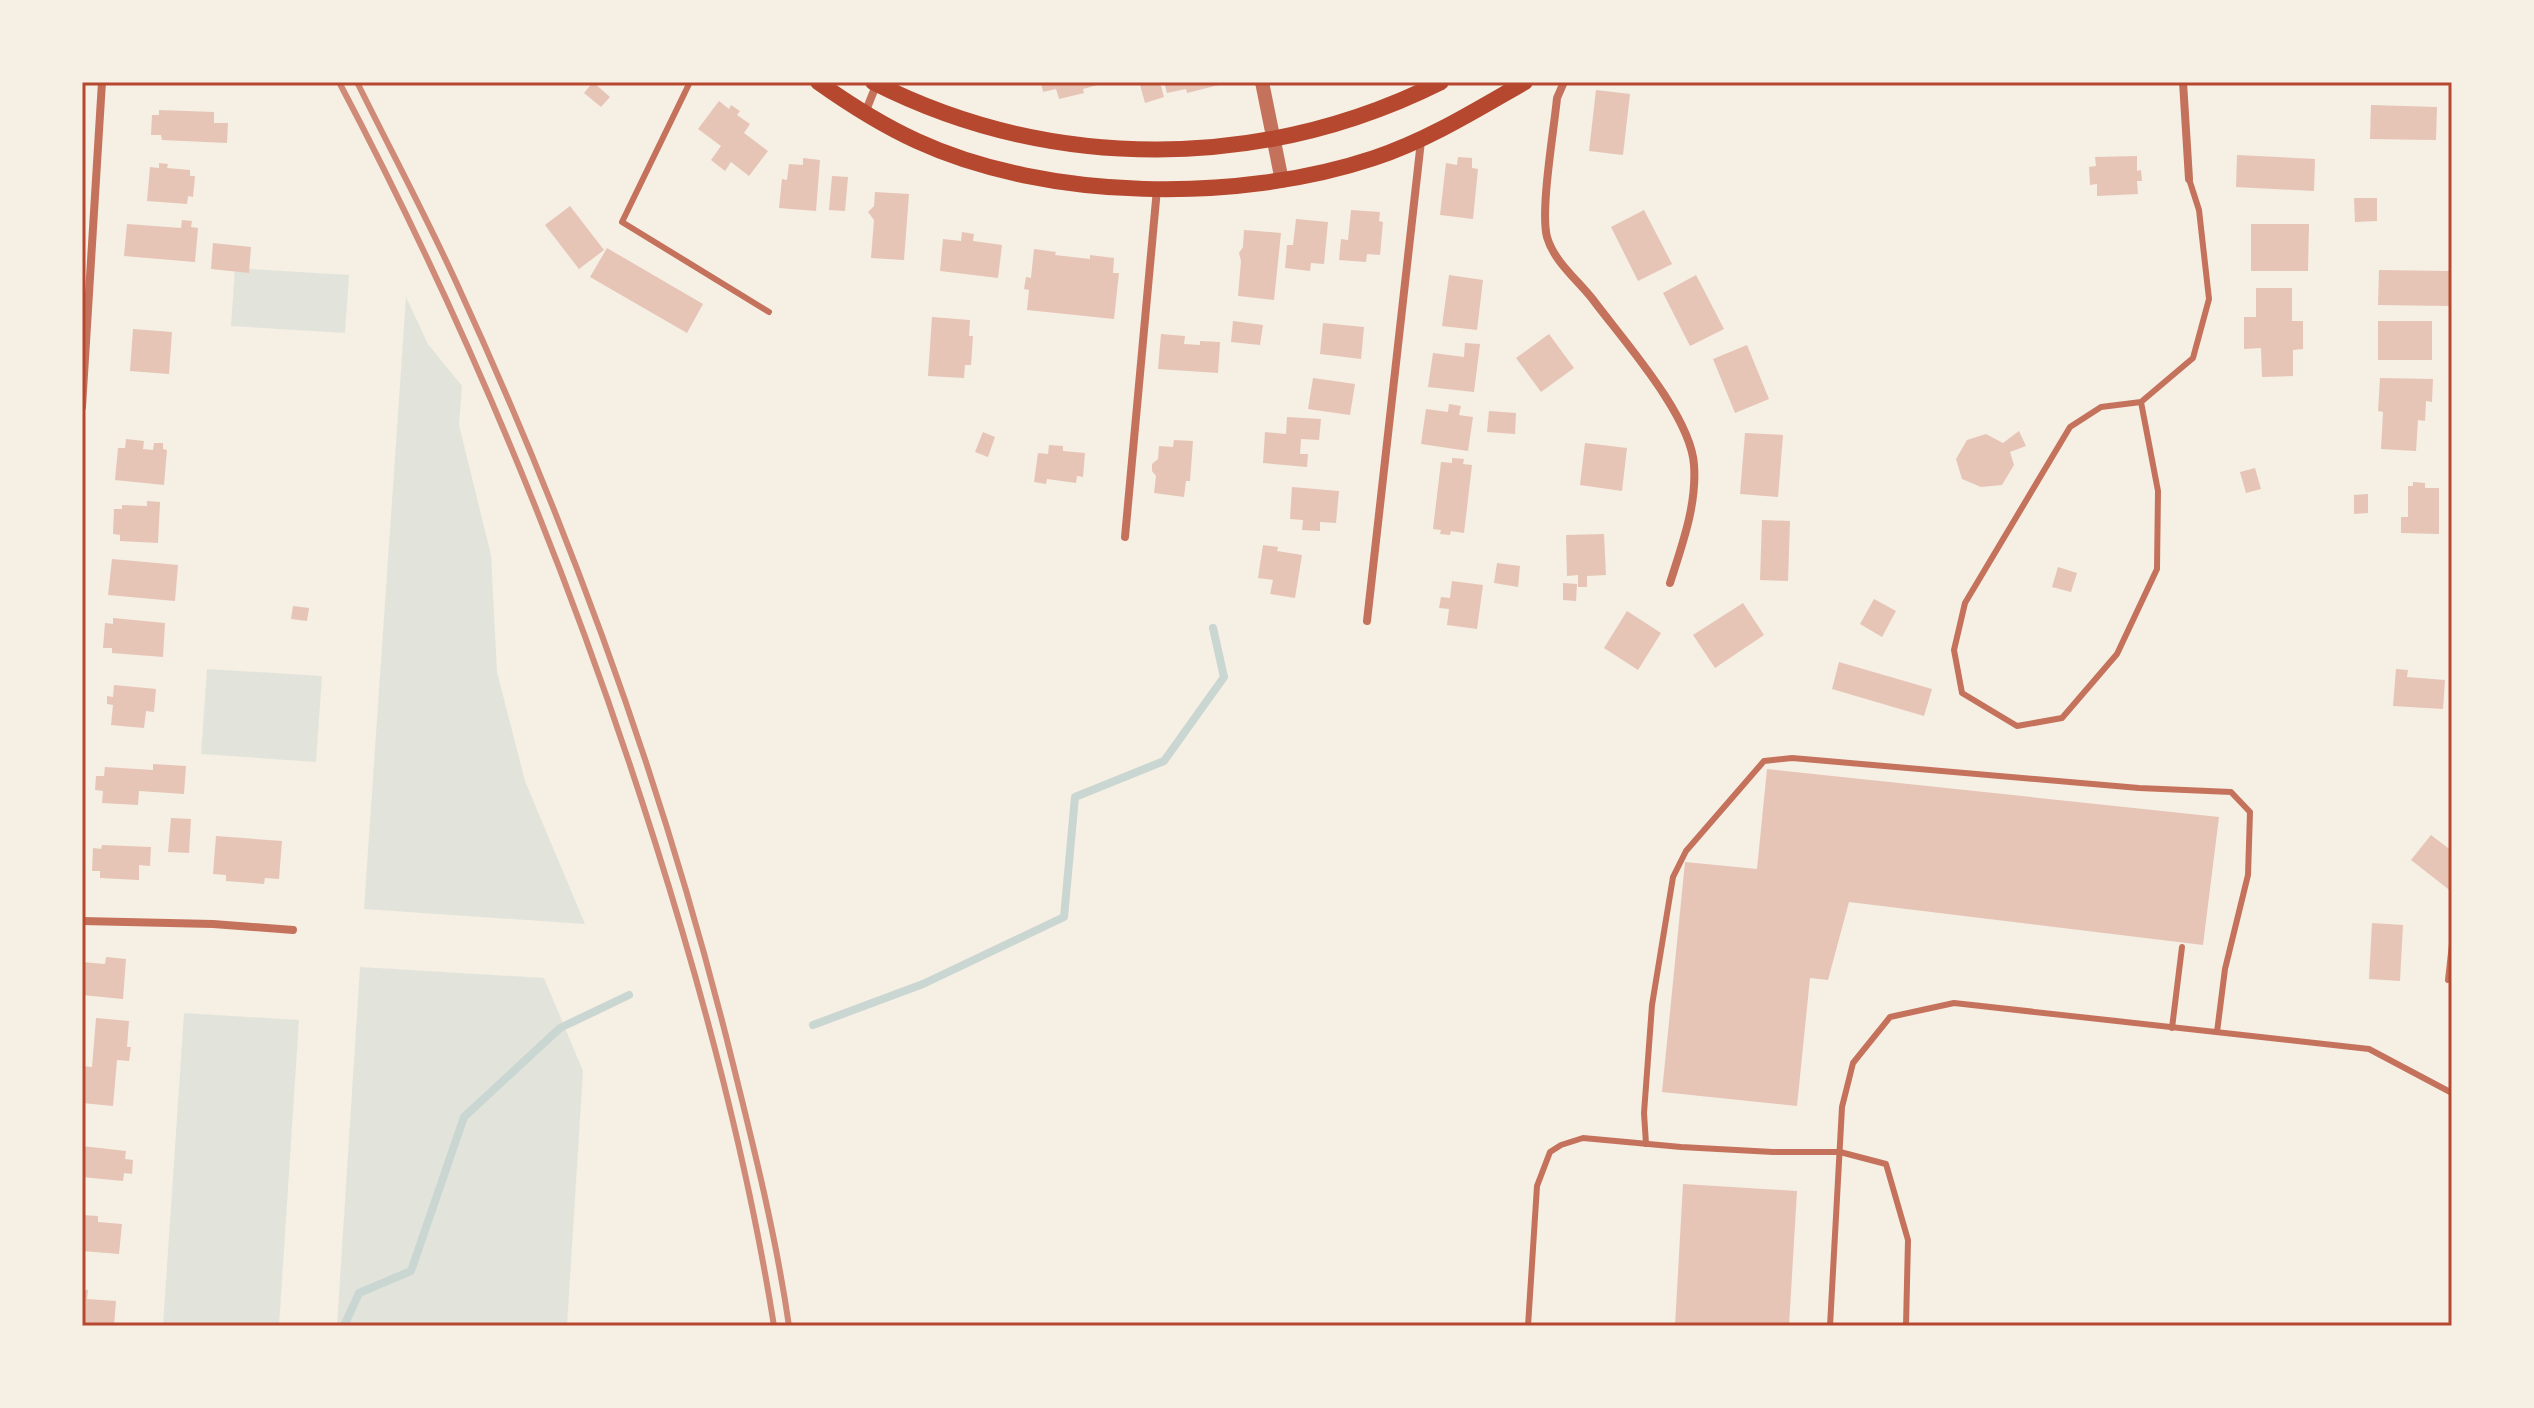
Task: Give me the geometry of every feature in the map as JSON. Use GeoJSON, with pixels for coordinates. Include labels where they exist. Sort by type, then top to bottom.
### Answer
{"type":"FeatureCollection","features":[{"type":"Feature","properties":{"kind":"main road"},"geometry":{"type":"LineString","coordinates":[[818,82],[865,113],[918,142],[999,170],[1078,184],[1157,189],[1282,181],[1373,159],[1421,140],[1525,82]]}},
{"type":"Feature","properties":{"kind":"main road"},"geometry":{"type":"LineString","coordinates":[[876,83],[925,107],[1012,134],[1080,145],[1148,151],[1205,149],[1273,139],[1337,124],[1395,105],[1441,82]]}},
{"type":"Feature","properties":{"kind":"street"},"geometry":{"type":"LineString","coordinates":[[82,403],[102,82]]}},
{"type":"Feature","properties":{"kind":"street"},"geometry":{"type":"LineString","coordinates":[[1262,82],[1282,181]]}},
{"type":"Feature","properties":{"kind":"street"},"geometry":{"type":"LineString","coordinates":[[1564,82],[1557,98],[1546,213],[1547,237],[1558,258],[1640,362],[1684,428],[1691,445],[1694,466],[1691,509],[1670,583]]}},
{"type":"Feature","properties":{"kind":"street"},"geometry":{"type":"LineString","coordinates":[[2183,82],[2189,179]]}},
{"type":"Feature","properties":{"kind":"street"},"geometry":{"type":"LineString","coordinates":[[865,113],[876,83]]}},
{"type":"Feature","properties":{"kind":"street"},"geometry":{"type":"LineString","coordinates":[[1367,621],[1421,140]]}},
{"type":"Feature","properties":{"kind":"street"},"geometry":{"type":"LineString","coordinates":[[1125,537],[1157,189]]}},
{"type":"Feature","properties":{"kind":"street"},"geometry":{"type":"LineString","coordinates":[[82,921],[213,924],[293,930]]}},
{"type":"Feature","properties":{"kind":"lane"},"geometry":{"type":"LineString","coordinates":[[690,82],[622,222],[769,312]]}},
{"type":"Feature","properties":{"kind":"lane"},"geometry":{"type":"LineString","coordinates":[[2141,402],[2158,491],[2157,569],[2117,654],[2062,718],[2017,726],[1962,693],[1954,650],[1965,603],[2070,427],[2101,407],[2141,402],[2193,358],[2209,299],[2199,210],[2189,179]]}},
{"type":"Feature","properties":{"kind":"lane"},"geometry":{"type":"LineString","coordinates":[[1646,1144],[1644,1113],[1652,1005],[1673,877],[1686,851],[1764,761],[1792,758],[2139,788],[2231,792],[2250,812],[2248,875],[2225,969],[2217,1032]]}},
{"type":"Feature","properties":{"kind":"lane"},"geometry":{"type":"LineString","coordinates":[[2448,980],[2452,944]]}},
{"type":"Feature","properties":{"kind":"lane"},"geometry":{"type":"LineString","coordinates":[[2172,1028],[2182,947]]}},
{"type":"Feature","properties":{"kind":"lane"},"geometry":{"type":"LineString","coordinates":[[1830,1326],[1842,1107],[1853,1063],[1890,1017],[1954,1003],[2369,1049],[2452,1093]]}},
{"type":"Feature","properties":{"kind":"lane"},"geometry":{"type":"LineString","coordinates":[[1528,1326],[1537,1186],[1550,1152],[1583,1138],[1773,1152],[1840,1152],[1886,1164],[1908,1240],[1906,1326]]}},
{"type":"Feature","properties":{"kind":"shaded area"},"geometry":{"type":"Polygon","coordinates":[[[235,268],[349,275],[345,333],[231,326],[235,268]]]}},
{"type":"Feature","properties":{"kind":"shaded area"},"geometry":{"type":"Polygon","coordinates":[[[406,297],[428,344],[462,386],[459,425],[491,555],[497,672],[525,781],[585,924],[364,909],[406,297]]]}},
{"type":"Feature","properties":{"kind":"shaded area"},"geometry":{"type":"Polygon","coordinates":[[[207,669],[322,676],[316,762],[201,754],[207,669]]]}},
{"type":"Feature","properties":{"kind":"shaded area"},"geometry":{"type":"Polygon","coordinates":[[[360,967],[544,978],[583,1071],[567,1326],[337,1326],[360,967]]]}},
{"type":"Feature","properties":{"kind":"shaded area"},"geometry":{"type":"Polygon","coordinates":[[[184,1013],[299,1020],[279,1326],[163,1326],[184,1013]]]}},
{"type":"Feature","properties":{"kind":"building"},"geometry":{"type":"Polygon","coordinates":[[[593,82],[610,97],[601,107],[584,93],[593,82]]]}},
{"type":"Feature","properties":{"kind":"building"},"geometry":{"type":"Polygon","coordinates":[[[1041,82],[1105,83],[1083,89],[1084,93],[1059,99],[1056,89],[1043,92],[1041,82]]]}},
{"type":"Feature","properties":{"kind":"building"},"geometry":{"type":"Polygon","coordinates":[[[1160,82],[1164,97],[1145,103],[1140,85],[1160,82]]]}},
{"type":"Feature","properties":{"kind":"building"},"geometry":{"type":"Polygon","coordinates":[[[1164,82],[1219,82],[1219,85],[1187,93],[1186,89],[1167,93],[1164,82]]]}},
{"type":"Feature","properties":{"kind":"building"},"geometry":{"type":"Polygon","coordinates":[[[1596,90],[1630,94],[1623,155],[1589,151],[1596,90]]]}},
{"type":"Feature","properties":{"kind":"building"},"geometry":{"type":"Polygon","coordinates":[[[719,101],[729,109],[731,105],[740,111],[737,115],[750,124],[744,133],[768,151],[749,176],[731,162],[725,171],[711,160],[721,146],[698,129],[719,101]]]}},
{"type":"Feature","properties":{"kind":"building"},"geometry":{"type":"Polygon","coordinates":[[[2371,105],[2437,107],[2436,140],[2370,139],[2371,105]]]}},
{"type":"Feature","properties":{"kind":"building"},"geometry":{"type":"Polygon","coordinates":[[[159,110],[214,112],[214,123],[228,123],[227,143],[162,140],[161,135],[151,135],[152,115],[159,115],[159,110]]]}},
{"type":"Feature","properties":{"kind":"building"},"geometry":{"type":"Polygon","coordinates":[[[2237,155],[2315,159],[2314,191],[2236,187],[2237,155]]]}},
{"type":"Feature","properties":{"kind":"building"},"geometry":{"type":"Polygon","coordinates":[[[2137,156],[2137,171],[2141,170],[2142,181],[2137,181],[2138,194],[2097,196],[2097,184],[2090,185],[2089,167],[2096,166],[2095,157],[2137,156]]]}},
{"type":"Feature","properties":{"kind":"building"},"geometry":{"type":"Polygon","coordinates":[[[1458,157],[1472,158],[1472,168],[1478,169],[1473,219],[1440,215],[1446,163],[1457,165],[1458,157]]]}},
{"type":"Feature","properties":{"kind":"building"},"geometry":{"type":"Polygon","coordinates":[[[803,158],[820,160],[816,211],[779,208],[782,179],[787,180],[789,164],[803,165],[803,158]]]}},
{"type":"Feature","properties":{"kind":"building"},"geometry":{"type":"Polygon","coordinates":[[[159,163],[168,164],[167,168],[190,170],[190,176],[195,176],[193,197],[188,196],[187,204],[147,201],[150,167],[159,168],[159,163]]]}},
{"type":"Feature","properties":{"kind":"building"},"geometry":{"type":"Polygon","coordinates":[[[832,176],[848,177],[845,211],[829,210],[832,176]]]}},
{"type":"Feature","properties":{"kind":"building"},"geometry":{"type":"Polygon","coordinates":[[[875,192],[909,194],[904,260],[871,258],[874,220],[868,212],[874,206],[875,192]]]}},
{"type":"Feature","properties":{"kind":"building"},"geometry":{"type":"Polygon","coordinates":[[[2354,198],[2377,198],[2377,221],[2355,222],[2354,198]]]}},
{"type":"Feature","properties":{"kind":"building"},"geometry":{"type":"Polygon","coordinates":[[[570,206],[604,250],[579,269],[545,225],[570,206]]]}},
{"type":"Feature","properties":{"kind":"building"},"geometry":{"type":"Polygon","coordinates":[[[1351,210],[1380,212],[1379,221],[1383,222],[1380,255],[1367,254],[1366,262],[1339,260],[1341,239],[1348,240],[1351,210]]]}},
{"type":"Feature","properties":{"kind":"building"},"geometry":{"type":"Polygon","coordinates":[[[1644,210],[1672,264],[1638,281],[1611,227],[1644,210]]]}},
{"type":"Feature","properties":{"kind":"building"},"geometry":{"type":"Polygon","coordinates":[[[1296,219],[1328,222],[1324,264],[1311,263],[1310,271],[1285,268],[1287,245],[1293,245],[1296,219]]]}},
{"type":"Feature","properties":{"kind":"building"},"geometry":{"type":"Polygon","coordinates":[[[182,220],[192,221],[191,227],[198,228],[195,262],[124,256],[127,224],[181,228],[182,220]]]}},
{"type":"Feature","properties":{"kind":"building"},"geometry":{"type":"Polygon","coordinates":[[[2251,224],[2309,224],[2308,271],[2251,271],[2251,224]]]}},
{"type":"Feature","properties":{"kind":"building"},"geometry":{"type":"Polygon","coordinates":[[[1244,230],[1281,233],[1274,300],[1238,296],[1239,253],[1243,247],[1244,230]]]}},
{"type":"Feature","properties":{"kind":"building"},"geometry":{"type":"Polygon","coordinates":[[[962,232],[974,234],[973,241],[1002,245],[998,278],[940,271],[943,239],[961,241],[962,232]]]}},
{"type":"Feature","properties":{"kind":"building"},"geometry":{"type":"Polygon","coordinates":[[[213,243],[251,247],[249,273],[211,269],[213,243]]]}},
{"type":"Feature","properties":{"kind":"building"},"geometry":{"type":"Polygon","coordinates":[[[607,248],[703,304],[687,333],[590,277],[607,248]]]}},
{"type":"Feature","properties":{"kind":"building"},"geometry":{"type":"Polygon","coordinates":[[[1034,249],[1090,259],[1090,255],[1114,258],[1113,273],[1119,273],[1114,319],[1027,310],[1029,290],[1024,289],[1026,277],[1031,278],[1034,249]]]}},
{"type":"Feature","properties":{"kind":"building"},"geometry":{"type":"Polygon","coordinates":[[[2379,270],[2449,271],[2449,306],[2378,305],[2379,270]]]}},
{"type":"Feature","properties":{"kind":"building"},"geometry":{"type":"Polygon","coordinates":[[[1449,275],[1483,280],[1477,330],[1442,326],[1449,275]]]}},
{"type":"Feature","properties":{"kind":"building"},"geometry":{"type":"Polygon","coordinates":[[[1696,275],[1724,329],[1690,346],[1663,293],[1696,275]]]}},
{"type":"Feature","properties":{"kind":"building"},"geometry":{"type":"Polygon","coordinates":[[[2256,288],[2292,288],[2292,321],[2303,321],[2303,349],[2293,350],[2293,376],[2262,377],[2261,348],[2244,349],[2244,317],[2256,317],[2256,288]]]}},
{"type":"Feature","properties":{"kind":"building"},"geometry":{"type":"Polygon","coordinates":[[[932,317],[970,320],[969,336],[973,336],[971,365],[965,365],[964,378],[928,376],[932,317]]]}},
{"type":"Feature","properties":{"kind":"building"},"geometry":{"type":"Polygon","coordinates":[[[1233,321],[1263,325],[1260,345],[1231,342],[1233,321]]]}},
{"type":"Feature","properties":{"kind":"building"},"geometry":{"type":"Polygon","coordinates":[[[2378,321],[2432,321],[2432,360],[2378,360],[2378,321]]]}},
{"type":"Feature","properties":{"kind":"building"},"geometry":{"type":"Polygon","coordinates":[[[1323,323],[1364,327],[1361,359],[1320,354],[1323,323]]]}},
{"type":"Feature","properties":{"kind":"building"},"geometry":{"type":"Polygon","coordinates":[[[133,329],[172,332],[169,374],[130,371],[133,329]]]}},
{"type":"Feature","properties":{"kind":"building"},"geometry":{"type":"Polygon","coordinates":[[[1161,334],[1185,336],[1184,344],[1220,342],[1218,373],[1158,369],[1161,334]]]}},
{"type":"Feature","properties":{"kind":"building"},"geometry":{"type":"Polygon","coordinates":[[[1549,334],[1574,368],[1541,392],[1516,358],[1549,334]]]}},
{"type":"Feature","properties":{"kind":"building"},"geometry":{"type":"Polygon","coordinates":[[[1465,343],[1480,344],[1474,392],[1428,387],[1433,353],[1464,357],[1465,343]]]}},
{"type":"Feature","properties":{"kind":"building"},"geometry":{"type":"Polygon","coordinates":[[[1747,345],[1769,399],[1735,413],[1713,359],[1747,345]]]}},
{"type":"Feature","properties":{"kind":"building"},"geometry":{"type":"Polygon","coordinates":[[[1313,378],[1355,384],[1350,415],[1308,409],[1313,378]]]}},
{"type":"Feature","properties":{"kind":"building"},"geometry":{"type":"Polygon","coordinates":[[[2380,378],[2433,379],[2432,402],[2426,401],[2425,421],[2418,420],[2416,451],[2381,449],[2383,412],[2378,411],[2380,378]]]}},
{"type":"Feature","properties":{"kind":"building"},"geometry":{"type":"Polygon","coordinates":[[[1449,404],[1461,406],[1459,415],[1473,417],[1468,451],[1421,444],[1426,409],[1448,412],[1449,404]]]}},
{"type":"Feature","properties":{"kind":"building"},"geometry":{"type":"Polygon","coordinates":[[[1489,411],[1516,413],[1515,434],[1487,432],[1489,411]]]}},
{"type":"Feature","properties":{"kind":"building"},"geometry":{"type":"Polygon","coordinates":[[[1287,417],[1321,419],[1319,440],[1301,439],[1300,454],[1308,454],[1307,467],[1263,463],[1265,432],[1286,434],[1287,417]]]}},
{"type":"Feature","properties":{"kind":"building"},"geometry":{"type":"Polygon","coordinates":[[[2019,431],[2026,446],[2010,452],[2014,465],[2002,485],[1981,487],[1962,479],[1956,459],[1967,440],[1986,434],[2003,443],[2019,431]]]}},
{"type":"Feature","properties":{"kind":"building"},"geometry":{"type":"Polygon","coordinates":[[[983,432],[995,437],[988,457],[975,452],[983,432]]]}},
{"type":"Feature","properties":{"kind":"building"},"geometry":{"type":"Polygon","coordinates":[[[1745,433],[1783,435],[1778,497],[1740,494],[1745,433]]]}},
{"type":"Feature","properties":{"kind":"building"},"geometry":{"type":"Polygon","coordinates":[[[126,439],[144,441],[143,449],[153,450],[154,443],[163,443],[163,449],[167,450],[164,485],[115,480],[118,448],[125,448],[126,439]]]}},
{"type":"Feature","properties":{"kind":"building"},"geometry":{"type":"Polygon","coordinates":[[[1174,440],[1193,441],[1190,481],[1186,481],[1184,497],[1154,493],[1156,476],[1152,464],[1158,459],[1159,446],[1173,447],[1174,440]]]}},
{"type":"Feature","properties":{"kind":"building"},"geometry":{"type":"Polygon","coordinates":[[[1585,443],[1627,448],[1622,491],[1580,485],[1585,443]]]}},
{"type":"Feature","properties":{"kind":"building"},"geometry":{"type":"Polygon","coordinates":[[[1049,445],[1063,446],[1063,451],[1085,453],[1083,477],[1077,476],[1076,483],[1047,479],[1046,484],[1034,482],[1038,453],[1048,454],[1049,445]]]}},
{"type":"Feature","properties":{"kind":"building"},"geometry":{"type":"Polygon","coordinates":[[[1452,458],[1464,459],[1463,464],[1472,465],[1464,533],[1451,531],[1450,535],[1433,529],[1441,462],[1452,463],[1452,458]]]}},
{"type":"Feature","properties":{"kind":"building"},"geometry":{"type":"Polygon","coordinates":[[[2255,468],[2261,489],[2246,493],[2240,472],[2255,468]]]}},
{"type":"Feature","properties":{"kind":"building"},"geometry":{"type":"Polygon","coordinates":[[[2413,482],[2425,483],[2425,488],[2439,488],[2439,534],[2401,533],[2401,517],[2408,517],[2408,486],[2413,486],[2413,482]]]}},
{"type":"Feature","properties":{"kind":"building"},"geometry":{"type":"Polygon","coordinates":[[[1292,487],[1339,491],[1336,523],[1320,522],[1320,531],[1302,530],[1303,520],[1290,519],[1292,487]]]}},
{"type":"Feature","properties":{"kind":"building"},"geometry":{"type":"Polygon","coordinates":[[[2368,494],[2368,513],[2354,514],[2354,495],[2368,494]]]}},
{"type":"Feature","properties":{"kind":"building"},"geometry":{"type":"Polygon","coordinates":[[[147,501],[160,502],[158,543],[120,541],[120,535],[113,534],[114,509],[122,509],[122,505],[147,506],[147,501]]]}},
{"type":"Feature","properties":{"kind":"building"},"geometry":{"type":"Polygon","coordinates":[[[1762,520],[1790,521],[1788,581],[1760,580],[1762,520]]]}},
{"type":"Feature","properties":{"kind":"building"},"geometry":{"type":"Polygon","coordinates":[[[1604,534],[1606,575],[1587,576],[1587,587],[1578,587],[1578,575],[1567,576],[1566,535],[1604,534]]]}},
{"type":"Feature","properties":{"kind":"building"},"geometry":{"type":"Polygon","coordinates":[[[1263,545],[1302,555],[1295,598],[1270,594],[1273,580],[1258,578],[1263,545]]]}},
{"type":"Feature","properties":{"kind":"building"},"geometry":{"type":"Polygon","coordinates":[[[112,559],[178,565],[175,601],[108,595],[112,559]]]}},
{"type":"Feature","properties":{"kind":"building"},"geometry":{"type":"Polygon","coordinates":[[[1497,563],[1520,566],[1518,587],[1494,583],[1497,563]]]}},
{"type":"Feature","properties":{"kind":"building"},"geometry":{"type":"Polygon","coordinates":[[[2058,567],[2077,573],[2071,592],[2052,587],[2058,567]]]}},
{"type":"Feature","properties":{"kind":"building"},"geometry":{"type":"Polygon","coordinates":[[[1452,581],[1483,585],[1477,629],[1447,625],[1449,609],[1439,608],[1441,597],[1450,598],[1452,581]]]}},
{"type":"Feature","properties":{"kind":"building"},"geometry":{"type":"Polygon","coordinates":[[[1563,583],[1577,584],[1576,601],[1563,600],[1563,583]]]}},
{"type":"Feature","properties":{"kind":"building"},"geometry":{"type":"Polygon","coordinates":[[[1874,599],[1896,611],[1882,637],[1860,624],[1874,599]]]}},
{"type":"Feature","properties":{"kind":"building"},"geometry":{"type":"Polygon","coordinates":[[[1743,603],[1764,635],[1715,668],[1693,635],[1743,603]]]}},
{"type":"Feature","properties":{"kind":"building"},"geometry":{"type":"Polygon","coordinates":[[[293,606],[309,608],[307,621],[291,619],[293,606]]]}},
{"type":"Feature","properties":{"kind":"building"},"geometry":{"type":"Polygon","coordinates":[[[1627,611],[1661,633],[1638,670],[1604,648],[1627,611]]]}},
{"type":"Feature","properties":{"kind":"building"},"geometry":{"type":"Polygon","coordinates":[[[113,618],[165,623],[163,657],[112,653],[112,648],[103,648],[105,623],[113,624],[113,618]]]}},
{"type":"Feature","properties":{"kind":"building"},"geometry":{"type":"Polygon","coordinates":[[[1839,662],[1932,689],[1924,716],[1832,689],[1839,662]]]}},
{"type":"Feature","properties":{"kind":"building"},"geometry":{"type":"Polygon","coordinates":[[[2396,669],[2408,670],[2407,677],[2445,680],[2443,709],[2393,706],[2396,669]]]}},
{"type":"Feature","properties":{"kind":"building"},"geometry":{"type":"Polygon","coordinates":[[[114,685],[156,689],[154,712],[146,711],[144,728],[111,725],[113,705],[107,704],[107,696],[113,697],[114,685]]]}},
{"type":"Feature","properties":{"kind":"building"},"geometry":{"type":"Polygon","coordinates":[[[153,764],[186,766],[184,794],[139,791],[138,805],[102,803],[103,791],[95,790],[96,776],[104,776],[105,767],[153,770],[153,764]]]}},
{"type":"Feature","properties":{"kind":"building"},"geometry":{"type":"Polygon","coordinates":[[[1767,769],[2219,817],[2203,945],[1849,902],[1828,980],[1810,978],[1797,1106],[1662,1092],[1685,862],[1757,869],[1767,769]]]}},
{"type":"Feature","properties":{"kind":"building"},"geometry":{"type":"Polygon","coordinates":[[[171,818],[191,819],[189,853],[168,852],[171,818]]]}},
{"type":"Feature","properties":{"kind":"building"},"geometry":{"type":"Polygon","coordinates":[[[2431,835],[2452,851],[2452,892],[2411,860],[2431,835]]]}},
{"type":"Feature","properties":{"kind":"building"},"geometry":{"type":"Polygon","coordinates":[[[216,836],[282,841],[279,879],[265,878],[264,884],[226,881],[226,875],[213,874],[216,836]]]}},
{"type":"Feature","properties":{"kind":"building"},"geometry":{"type":"Polygon","coordinates":[[[102,845],[151,847],[150,866],[139,865],[139,880],[100,878],[100,871],[92,871],[93,848],[101,849],[102,845]]]}},
{"type":"Feature","properties":{"kind":"building"},"geometry":{"type":"Polygon","coordinates":[[[2372,923],[2403,925],[2400,981],[2369,979],[2372,923]]]}},
{"type":"Feature","properties":{"kind":"building"},"geometry":{"type":"Polygon","coordinates":[[[106,957],[126,959],[123,999],[82,995],[82,962],[105,964],[106,957]]]}},
{"type":"Feature","properties":{"kind":"building"},"geometry":{"type":"Polygon","coordinates":[[[96,1018],[129,1021],[129,1061],[117,1060],[113,1106],[82,1103],[82,1066],[92,1067],[96,1018]]]}},
{"type":"Feature","properties":{"kind":"building"},"geometry":{"type":"Polygon","coordinates":[[[82,1146],[126,1151],[125,1159],[133,1160],[132,1174],[124,1173],[123,1181],[82,1177],[82,1146]]]}},
{"type":"Feature","properties":{"kind":"building"},"geometry":{"type":"Polygon","coordinates":[[[1683,1184],[1797,1191],[1789,1326],[1675,1326],[1683,1184]]]}},
{"type":"Feature","properties":{"kind":"building"},"geometry":{"type":"Polygon","coordinates":[[[82,1215],[98,1216],[98,1222],[122,1224],[119,1254],[82,1251],[82,1215]]]}},
{"type":"Feature","properties":{"kind":"building"},"geometry":{"type":"Polygon","coordinates":[[[82,1289],[88,1290],[87,1299],[116,1301],[114,1326],[82,1326],[82,1289]]]}},
{"type":"Feature","properties":{"kind":"waterway"},"geometry":{"type":"LineString","coordinates":[[813,1025],[923,984],[1064,917],[1075,797],[1164,761],[1224,677],[1213,628]]}},
{"type":"Feature","properties":{"kind":"waterway"},"geometry":{"type":"LineString","coordinates":[[344,1326],[359,1293],[411,1271],[464,1117],[560,1028],[629,995]]}},
{"type":"Feature","properties":{"kind":"railway"},"geometry":{"type":"LineString","coordinates":[[339,82],[474,360],[553,550],[623,744],[673,901],[724,1082],[774,1326]]}},
{"type":"Feature","properties":{"kind":"railway"},"geometry":{"type":"LineString","coordinates":[[357,82],[445,259],[499,378],[613,666],[706,960],[764,1192],[789,1326]]}}]}
